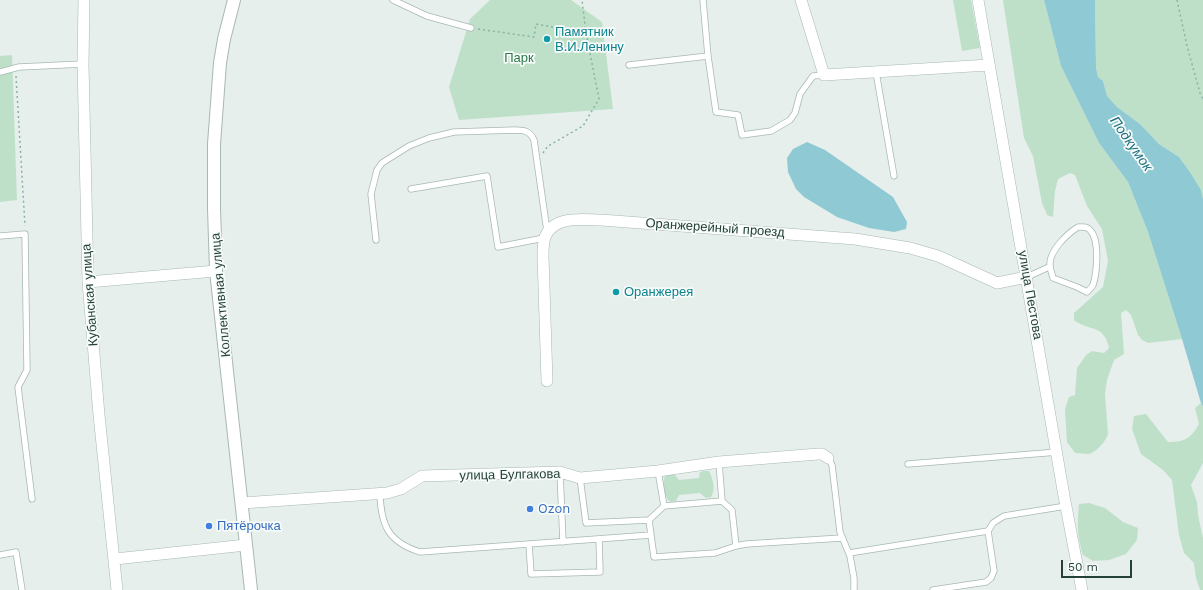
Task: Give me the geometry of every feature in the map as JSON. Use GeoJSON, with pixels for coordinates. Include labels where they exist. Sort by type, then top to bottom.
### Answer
{"type":"FeatureCollection","features":[{"type":"Feature","properties":{"kind":"street","name":"Кубанская улица"},"geometry":{"type":"LineString","coordinates":[[84,0],[83,64],[88,282],[99,415],[117,590]]}},
{"type":"Feature","properties":{"kind":"street","name":"Коллективная улица"},"geometry":{"type":"LineString","coordinates":[[234,0],[224,39],[220,63],[214,144],[214,208],[216,271],[251,590]]}},
{"type":"Feature","properties":{"kind":"street"},"geometry":{"type":"LineString","coordinates":[[802,0],[824,75],[989,65]]}},
{"type":"Feature","properties":{"kind":"street","name":"улица Пестова"},"geometry":{"type":"LineString","coordinates":[[978,0],[1082,590]]}},
{"type":"Feature","properties":{"kind":"street","name":"Оранжерейный проезд"},"geometry":{"type":"LineString","coordinates":[[546,236],[552,227],[565,220],[601,220],[855,239],[910,248],[944,259],[997,283],[1027,277]]}},
{"type":"Feature","properties":{"kind":"street"},"geometry":{"type":"LineString","coordinates":[[546,236],[542,256],[547,381]]}},
{"type":"Feature","properties":{"kind":"street"},"geometry":{"type":"LineString","coordinates":[[88,282],[216,271]]}},
{"type":"Feature","properties":{"kind":"street","name":"улица Булгакова"},"geometry":{"type":"LineString","coordinates":[[242,504],[388,493],[401,489],[422,476],[560,472],[580,478],[658,471],[718,462],[818,454],[822,454],[828,458]]}},
{"type":"Feature","properties":{"kind":"street"},"geometry":{"type":"LineString","coordinates":[[115,559],[246,545]]}},
{"type":"Feature","properties":{"kind":"lane"},"geometry":{"type":"LineString","coordinates":[[393,0],[427,16],[471,28]]}},
{"type":"Feature","properties":{"kind":"lane"},"geometry":{"type":"LineString","coordinates":[[703,0],[708,56],[716,112],[738,115],[742,135],[771,131],[790,120],[795,113],[800,94],[813,76],[824,75]]}},
{"type":"Feature","properties":{"kind":"lane"},"geometry":{"type":"LineString","coordinates":[[629,65],[708,56]]}},
{"type":"Feature","properties":{"kind":"lane"},"geometry":{"type":"LineString","coordinates":[[0,72],[16,67],[83,64]]}},
{"type":"Feature","properties":{"kind":"lane"},"geometry":{"type":"LineString","coordinates":[[876,72],[894,176]]}},
{"type":"Feature","properties":{"kind":"lane"},"geometry":{"type":"LineString","coordinates":[[376,240],[371,194],[377,170],[382,163],[409,146],[429,138],[454,132],[523,130],[528,132],[532,137],[537,163],[546,236],[498,247],[487,176],[411,189]]}},
{"type":"Feature","properties":{"kind":"lane"},"geometry":{"type":"LineString","coordinates":[[1078,227],[1085,227],[1090,230],[1095,239],[1097,258],[1092,285],[1087,292],[1053,278],[1049,267],[1050,258],[1057,246],[1071,232],[1078,227]]}},
{"type":"Feature","properties":{"kind":"lane"},"geometry":{"type":"LineString","coordinates":[[0,236],[25,234],[26,370],[18,387],[32,499]]}},
{"type":"Feature","properties":{"kind":"lane"},"geometry":{"type":"LineString","coordinates":[[1027,277],[1049,267]]}},
{"type":"Feature","properties":{"kind":"lane"},"geometry":{"type":"LineString","coordinates":[[908,464],[1058,452]]}},
{"type":"Feature","properties":{"kind":"lane"},"geometry":{"type":"LineString","coordinates":[[828,458],[832,465],[842,538],[849,553],[854,578],[854,590]]}},
{"type":"Feature","properties":{"kind":"lane"},"geometry":{"type":"LineString","coordinates":[[718,462],[722,501],[732,510],[736,546]]}},
{"type":"Feature","properties":{"kind":"lane"},"geometry":{"type":"LineString","coordinates":[[658,471],[664,506]]}},
{"type":"Feature","properties":{"kind":"lane"},"geometry":{"type":"LineString","coordinates":[[560,472],[563,542]]}},
{"type":"Feature","properties":{"kind":"lane"},"geometry":{"type":"LineString","coordinates":[[580,478],[586,523],[649,520],[664,506],[722,501]]}},
{"type":"Feature","properties":{"kind":"lane"},"geometry":{"type":"LineString","coordinates":[[380,494],[380,508],[388,531],[406,548],[420,552],[651,535]]}},
{"type":"Feature","properties":{"kind":"lane"},"geometry":{"type":"LineString","coordinates":[[933,590],[986,582],[991,578],[994,570],[988,531],[993,523],[1004,516],[1066,506]]}},
{"type":"Feature","properties":{"kind":"lane"},"geometry":{"type":"LineString","coordinates":[[649,520],[654,557],[715,553],[736,546],[842,538]]}},
{"type":"Feature","properties":{"kind":"lane"},"geometry":{"type":"LineString","coordinates":[[849,553],[988,531]]}},
{"type":"Feature","properties":{"kind":"lane"},"geometry":{"type":"LineString","coordinates":[[529,544],[531,574],[600,572],[599,539]]}},
{"type":"Feature","properties":{"kind":"lane"},"geometry":{"type":"LineString","coordinates":[[0,555],[16,552],[22,590]]}},
{"type":"Feature","properties":{"kind":"path"},"geometry":{"type":"LineString","coordinates":[[537,163],[548,146],[582,126],[600,99],[586,33],[582,0]]}},
{"type":"Feature","properties":{"kind":"path"},"geometry":{"type":"LineString","coordinates":[[1177,0],[1187,46],[1203,99]]}},
{"type":"Feature","properties":{"kind":"path"},"geometry":{"type":"LineString","coordinates":[[471,28],[534,37],[536,24],[586,33]]}},
{"type":"Feature","properties":{"kind":"path"},"geometry":{"type":"LineString","coordinates":[[16,67],[25,234]]}},
{"type":"Feature","properties":{"kind":"green space","name":"Парк"},"geometry":{"type":"Polygon","coordinates":[[[490,0],[571,0],[602,22],[613,109],[459,120],[449,87],[470,19],[490,0]]]}},
{"type":"Feature","properties":{"kind":"green space"},"geometry":{"type":"Polygon","coordinates":[[[953,0],[971,0],[980,48],[962,51],[953,0]]]}},
{"type":"Feature","properties":{"kind":"green space"},"geometry":{"type":"Polygon","coordinates":[[[1003,0],[1044,0],[1061,66],[1099,143],[1128,182],[1148,232],[1182,339],[1148,343],[1142,340],[1138,335],[1131,315],[1126,310],[1121,313],[1124,354],[1114,360],[1107,380],[1105,394],[1108,434],[1100,446],[1088,454],[1075,453],[1067,442],[1065,409],[1069,397],[1075,395],[1077,368],[1086,355],[1092,351],[1104,353],[1109,348],[1107,340],[1102,333],[1078,323],[1074,320],[1074,313],[1103,287],[1108,261],[1102,229],[1087,206],[1075,175],[1070,173],[1058,179],[1055,191],[1053,217],[1047,215],[1042,203],[1033,156],[1024,138],[1003,0]]]}},
{"type":"Feature","properties":{"kind":"green space"},"geometry":{"type":"Polygon","coordinates":[[[1095,0],[1203,0],[1203,199],[1201,190],[1179,157],[1159,144],[1140,124],[1117,107],[1107,96],[1103,81],[1098,77],[1096,68],[1095,0]]]}},
{"type":"Feature","properties":{"kind":"green space"},"geometry":{"type":"Polygon","coordinates":[[[12,55],[17,200],[0,202],[0,56],[12,55]]]}},
{"type":"Feature","properties":{"kind":"green space"},"geometry":{"type":"Polygon","coordinates":[[[1201,403],[1203,407],[1203,463],[1191,485],[1197,502],[1203,538],[1203,590],[1200,590],[1196,578],[1194,563],[1184,553],[1179,535],[1172,480],[1163,470],[1141,454],[1132,429],[1134,416],[1146,414],[1168,442],[1183,440],[1193,433],[1199,424],[1195,408],[1201,403]]]}},
{"type":"Feature","properties":{"kind":"green space"},"geometry":{"type":"Polygon","coordinates":[[[709,471],[713,481],[714,487],[711,497],[706,498],[700,493],[679,495],[676,501],[671,502],[668,500],[664,490],[665,476],[668,474],[674,474],[679,480],[699,478],[700,472],[709,471]]]}},
{"type":"Feature","properties":{"kind":"green space"},"geometry":{"type":"Polygon","coordinates":[[[1089,503],[1105,508],[1123,522],[1138,528],[1137,540],[1126,554],[1109,560],[1093,561],[1083,555],[1078,530],[1079,504],[1089,503]]]}},
{"type":"Feature","properties":{"kind":"water","name":"Подкумок"},"geometry":{"type":"Polygon","coordinates":[[[1044,0],[1095,0],[1096,68],[1098,77],[1103,81],[1107,96],[1117,107],[1140,124],[1159,144],[1179,157],[1201,190],[1203,199],[1203,407],[1148,232],[1128,182],[1099,143],[1061,66],[1044,0]]]}},
{"type":"Feature","properties":{"kind":"water"},"geometry":{"type":"Polygon","coordinates":[[[807,142],[825,150],[893,197],[907,222],[906,229],[894,232],[869,228],[837,217],[804,197],[796,189],[788,172],[787,158],[793,149],[807,142]]]}},
{"type":"Feature","properties":{"kind":"place","name":"Памятник В.И.Ленину"},"geometry":{"type":"Point","coordinates":[547,39]}},
{"type":"Feature","properties":{"kind":"place","name":"Оранжерея"},"geometry":{"type":"Point","coordinates":[616,292]}},
{"type":"Feature","properties":{"kind":"place","name":"Ozon"},"geometry":{"type":"Point","coordinates":[530,509]}},
{"type":"Feature","properties":{"kind":"place","name":"Пятёрочка"},"geometry":{"type":"Point","coordinates":[209,526]}}]}
